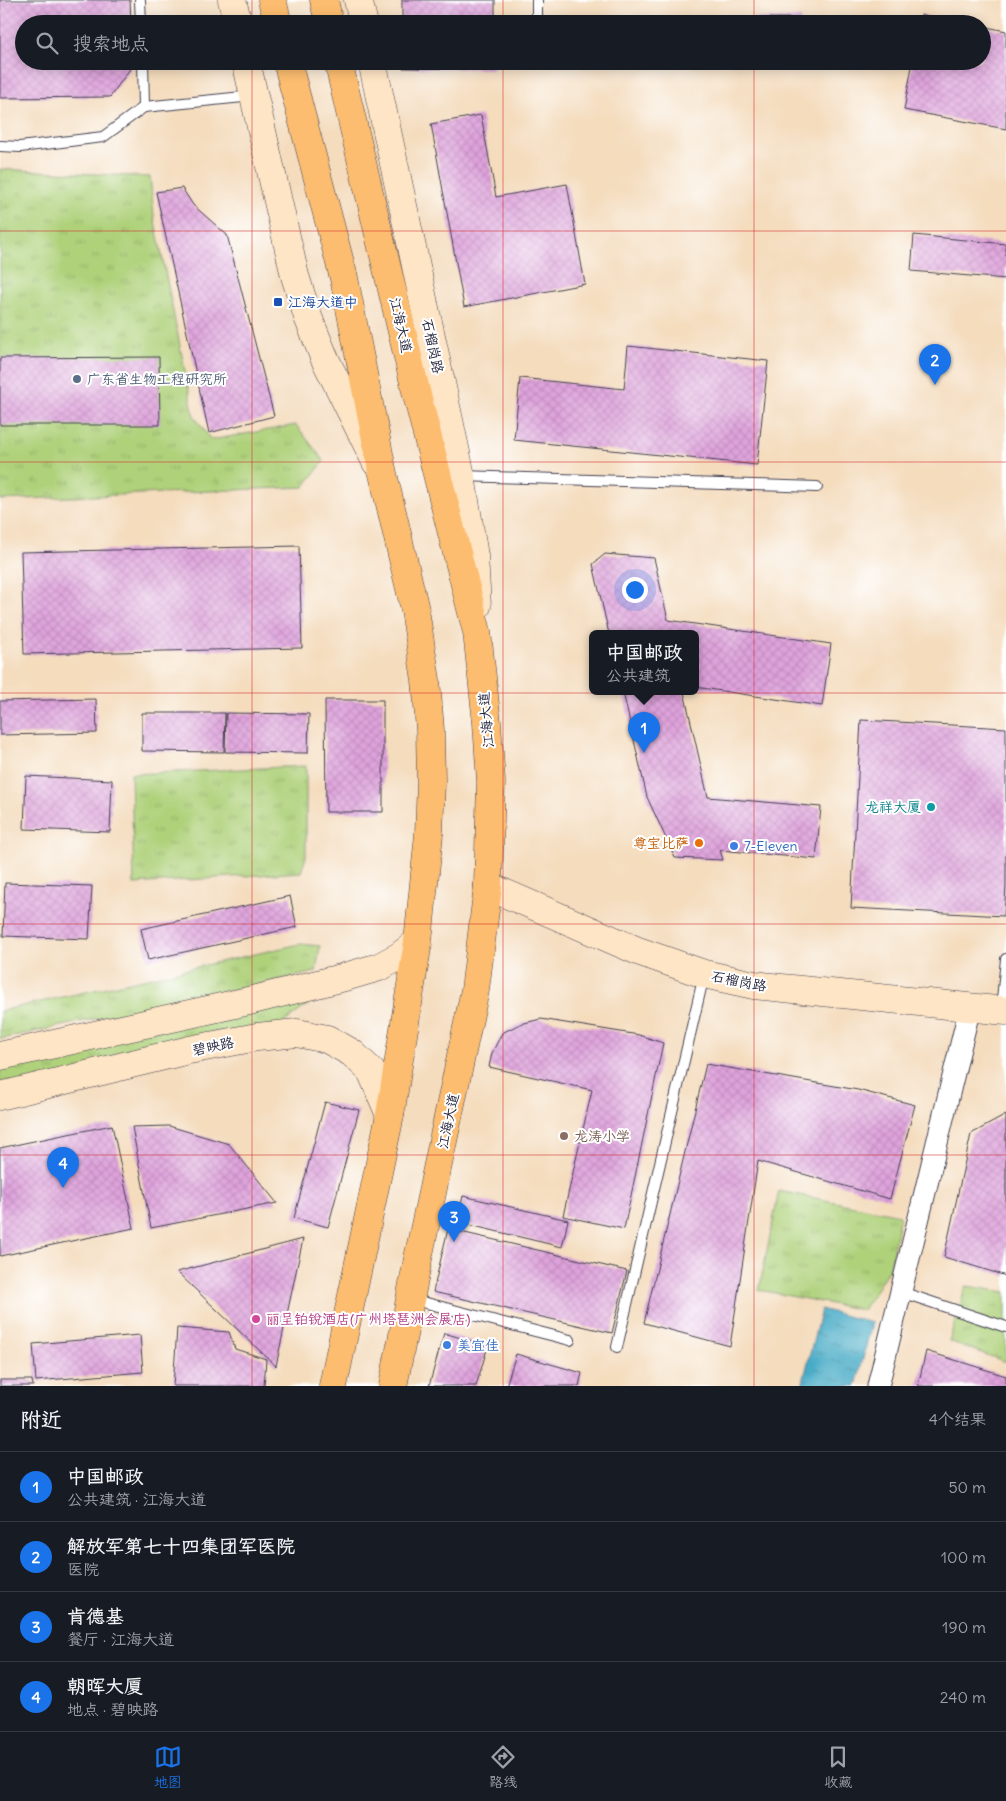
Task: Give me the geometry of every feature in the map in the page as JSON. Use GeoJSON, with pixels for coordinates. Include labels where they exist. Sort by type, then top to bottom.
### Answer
{"type":"FeatureCollection","features":[{"type":"Feature","properties":{"kind":"highway"},"geometry":{"type":"LineString","coordinates":[[272,0],[276,15]]}},
{"type":"Feature","properties":{"kind":"highway"},"geometry":{"type":"LineString","coordinates":[[324,0],[327,15]]}},
{"type":"Feature","properties":{"kind":"highway"},"geometry":{"type":"LineString","coordinates":[[289,70],[344,278],[383,474],[415,610],[426,680],[430,730],[429,834],[418,942],[390,1115],[333,1386]]}},
{"type":"Feature","properties":{"kind":"highway","name":"江海大道"},"geometry":{"type":"LineString","coordinates":[[340,70],[414,381],[477,632],[491,782],[488,886],[475,990],[393,1386]]}},
{"type":"Feature","properties":{"kind":"main road"},"geometry":{"type":"LineString","coordinates":[[232,0],[236,15]]}},
{"type":"Feature","properties":{"kind":"main road"},"geometry":{"type":"LineString","coordinates":[[358,0],[362,15]]}},
{"type":"Feature","properties":{"kind":"main road"},"geometry":{"type":"LineString","coordinates":[[248,70],[295,276],[308,317],[324,357],[383,474]]}},
{"type":"Feature","properties":{"kind":"main road","name":"石榴岗路"},"geometry":{"type":"LineString","coordinates":[[374,70],[462,476],[474,556],[477,632]]}},
{"type":"Feature","properties":{"kind":"main road","name":"石榴岗路"},"geometry":{"type":"LineString","coordinates":[[488,886],[638,951],[704,974],[754,985],[1003,1011]]}},
{"type":"Feature","properties":{"kind":"main road"},"geometry":{"type":"LineString","coordinates":[[0,1056],[263,998],[345,977],[379,967],[398,957],[418,942]]}},
{"type":"Feature","properties":{"kind":"main road","name":"碧映路"},"geometry":{"type":"LineString","coordinates":[[0,1096],[189,1050],[257,1037],[297,1033],[327,1039],[352,1053],[371,1071],[390,1115]]}},
{"type":"Feature","properties":{"kind":"street"},"geometry":{"type":"LineString","coordinates":[[878,1386],[970,1007]]}},
{"type":"Feature","properties":{"kind":"lane"},"geometry":{"type":"LineString","coordinates":[[140,0],[141,15]]}},
{"type":"Feature","properties":{"kind":"lane"},"geometry":{"type":"LineString","coordinates":[[537,0],[537,15]]}},
{"type":"Feature","properties":{"kind":"lane"},"geometry":{"type":"LineString","coordinates":[[143,70],[144,107]]}},
{"type":"Feature","properties":{"kind":"lane"},"geometry":{"type":"LineString","coordinates":[[0,146],[20,147],[103,137],[144,107],[254,96]]}},
{"type":"Feature","properties":{"kind":"lane"},"geometry":{"type":"LineString","coordinates":[[462,476],[817,487]]}},
{"type":"Feature","properties":{"kind":"lane"},"geometry":{"type":"LineString","coordinates":[[1003,1011],[1006,959]]}},
{"type":"Feature","properties":{"kind":"lane"},"geometry":{"type":"LineString","coordinates":[[616,1347],[704,974]]}},
{"type":"Feature","properties":{"kind":"lane"},"geometry":{"type":"LineString","coordinates":[[901,1292],[1006,1327]]}},
{"type":"Feature","properties":{"kind":"lane"},"geometry":{"type":"LineString","coordinates":[[410,1299],[570,1340]]}},
{"type":"Feature","properties":{"kind":"green space"},"geometry":{"type":"Polygon","coordinates":[[[0,169],[150,177],[154,216],[194,416],[211,440],[296,425],[324,461],[304,487],[0,500],[0,169]]]}},
{"type":"Feature","properties":{"kind":"green space"},"geometry":{"type":"Polygon","coordinates":[[[306,766],[306,857],[301,872],[134,884],[131,774],[306,766]]]}},
{"type":"Feature","properties":{"kind":"green space"},"geometry":{"type":"Polygon","coordinates":[[[300,944],[320,946],[316,972],[0,1039],[0,1011],[300,944]]]}},
{"type":"Feature","properties":{"kind":"green space"},"geometry":{"type":"Polygon","coordinates":[[[329,989],[278,1027],[0,1090],[0,1062],[329,989]]]}},
{"type":"Feature","properties":{"kind":"green space"},"geometry":{"type":"Polygon","coordinates":[[[779,1191],[900,1215],[890,1267],[863,1310],[759,1290],[779,1191]]]}},
{"type":"Feature","properties":{"kind":"green space"},"geometry":{"type":"Polygon","coordinates":[[[966,1286],[1006,1292],[1006,1362],[949,1341],[966,1286]]]}},
{"type":"Feature","properties":{"kind":"water"},"geometry":{"type":"Polygon","coordinates":[[[821,1309],[872,1323],[856,1386],[802,1386],[821,1309]]]}},
{"type":"Feature","properties":{"kind":"building"},"geometry":{"type":"Polygon","coordinates":[[[0,0],[130,0],[131,15],[15,15],[15,70],[129,70],[110,97],[0,98],[0,0]]]}},
{"type":"Feature","properties":{"kind":"building"},"geometry":{"type":"Polygon","coordinates":[[[402,0],[495,0],[495,15],[402,15],[402,0]]]}},
{"type":"Feature","properties":{"kind":"building"},"geometry":{"type":"Polygon","coordinates":[[[991,28],[1006,31],[1006,129],[904,110],[911,70],[991,70],[991,28]]]}},
{"type":"Feature","properties":{"kind":"building"},"geometry":{"type":"Polygon","coordinates":[[[481,115],[496,197],[567,184],[585,284],[464,307],[431,124],[481,115]]]}},
{"type":"Feature","properties":{"kind":"building"},"geometry":{"type":"Polygon","coordinates":[[[182,188],[193,205],[227,235],[274,416],[209,433],[156,192],[182,188]]]}},
{"type":"Feature","properties":{"kind":"building"},"geometry":{"type":"Polygon","coordinates":[[[914,235],[1006,244],[1006,279],[911,271],[914,235]]]}},
{"type":"Feature","properties":{"kind":"building"},"geometry":{"type":"Polygon","coordinates":[[[628,346],[768,361],[757,465],[514,440],[520,378],[624,389],[628,346]]]}},
{"type":"Feature","properties":{"kind":"building"},"geometry":{"type":"Polygon","coordinates":[[[159,357],[160,425],[0,425],[0,358],[159,357]]]}},
{"type":"Feature","properties":{"kind":"building"},"geometry":{"type":"Polygon","coordinates":[[[299,546],[302,648],[24,654],[21,552],[299,546]]]}},
{"type":"Feature","properties":{"kind":"building"},"geometry":{"type":"Polygon","coordinates":[[[605,554],[654,558],[668,620],[831,644],[822,706],[699,688],[699,630],[608,630],[593,564],[605,554]]]}},
{"type":"Feature","properties":{"kind":"building"},"geometry":{"type":"Polygon","coordinates":[[[624,695],[685,695],[708,797],[821,807],[816,859],[720,850],[723,860],[675,858],[647,797],[624,695]]]}},
{"type":"Feature","properties":{"kind":"building"},"geometry":{"type":"Polygon","coordinates":[[[96,699],[97,733],[0,735],[0,701],[96,699]]]}},
{"type":"Feature","properties":{"kind":"building"},"geometry":{"type":"Polygon","coordinates":[[[325,700],[383,700],[383,812],[326,812],[325,700]]]}},
{"type":"Feature","properties":{"kind":"building"},"geometry":{"type":"Polygon","coordinates":[[[142,713],[225,713],[224,752],[142,751],[142,713]]]}},
{"type":"Feature","properties":{"kind":"building"},"geometry":{"type":"Polygon","coordinates":[[[226,713],[309,714],[308,753],[225,752],[226,713]]]}},
{"type":"Feature","properties":{"kind":"building","name":"龙祥大厦"},"geometry":{"type":"Polygon","coordinates":[[[861,720],[1006,728],[1006,886],[1004,916],[851,908],[861,720]]]}},
{"type":"Feature","properties":{"kind":"building"},"geometry":{"type":"Polygon","coordinates":[[[26,776],[112,780],[110,832],[24,829],[26,776]]]}},
{"type":"Feature","properties":{"kind":"building"},"geometry":{"type":"Polygon","coordinates":[[[5,883],[92,886],[89,939],[3,936],[5,883]]]}},
{"type":"Feature","properties":{"kind":"building"},"geometry":{"type":"Polygon","coordinates":[[[290,896],[297,927],[148,960],[141,929],[290,896]]]}},
{"type":"Feature","properties":{"kind":"building"},"geometry":{"type":"Polygon","coordinates":[[[541,1019],[639,1035],[663,1043],[624,1229],[563,1216],[592,1090],[489,1067],[492,1053],[502,1033],[520,1024],[541,1019]]]}},
{"type":"Feature","properties":{"kind":"building"},"geometry":{"type":"Polygon","coordinates":[[[706,1064],[858,1090],[915,1105],[890,1199],[758,1161],[730,1346],[644,1323],[706,1064]]]}},
{"type":"Feature","properties":{"kind":"building"},"geometry":{"type":"Polygon","coordinates":[[[325,1102],[359,1110],[328,1227],[294,1218],[325,1102]]]}},
{"type":"Feature","properties":{"kind":"building"},"geometry":{"type":"Polygon","coordinates":[[[1006,1115],[1006,1276],[944,1257],[971,1134],[1006,1115]]]}},
{"type":"Feature","properties":{"kind":"building"},"geometry":{"type":"Polygon","coordinates":[[[112,1125],[134,1228],[0,1256],[0,1148],[112,1125]]]}},
{"type":"Feature","properties":{"kind":"building"},"geometry":{"type":"Polygon","coordinates":[[[169,1126],[229,1144],[277,1203],[151,1228],[132,1127],[169,1126]]]}},
{"type":"Feature","properties":{"kind":"building"},"geometry":{"type":"Polygon","coordinates":[[[463,1196],[568,1220],[562,1247],[457,1222],[463,1196]]]}},
{"type":"Feature","properties":{"kind":"building"},"geometry":{"type":"Polygon","coordinates":[[[448,1229],[627,1271],[612,1333],[433,1292],[448,1229]]]}},
{"type":"Feature","properties":{"kind":"building","name":"丽呈铂锐酒店(广州塔琶洲会展店)"},"geometry":{"type":"Polygon","coordinates":[[[303,1239],[276,1366],[177,1272],[303,1239]]]}},
{"type":"Feature","properties":{"kind":"building"},"geometry":{"type":"Polygon","coordinates":[[[177,1328],[229,1332],[235,1349],[266,1359],[264,1386],[173,1386],[177,1328]]]}},
{"type":"Feature","properties":{"kind":"building"},"geometry":{"type":"Polygon","coordinates":[[[444,1333],[488,1346],[476,1386],[429,1386],[444,1333]]]}},
{"type":"Feature","properties":{"kind":"building"},"geometry":{"type":"Polygon","coordinates":[[[140,1335],[143,1372],[36,1381],[33,1344],[140,1335]]]}},
{"type":"Feature","properties":{"kind":"building"},"geometry":{"type":"Polygon","coordinates":[[[926,1351],[1006,1376],[1006,1386],[918,1386],[926,1351]]]}},
{"type":"Feature","properties":{"kind":"building"},"geometry":{"type":"Polygon","coordinates":[[[516,1354],[582,1373],[579,1386],[506,1386],[516,1354]]]}},
{"type":"Feature","properties":{"kind":"building"},"geometry":{"type":"Polygon","coordinates":[[[0,1380],[32,1380],[33,1386],[0,1386],[0,1380]]]}},
{"type":"Feature","properties":{"kind":"place","name":"江海大道中"},"geometry":{"type":"Point","coordinates":[278,302]}},
{"type":"Feature","properties":{"kind":"place","name":"广东省生物工程研究所"},"geometry":{"type":"Point","coordinates":[77,379]}},
{"type":"Feature","properties":{"kind":"place","name":"解放军第七十四集团军医院"},"geometry":{"type":"Point","coordinates":[935,385]}},
{"type":"Feature","properties":{"kind":"place","name":"中国邮政"},"geometry":{"type":"Point","coordinates":[644,753]}},
{"type":"Feature","properties":{"kind":"place","name":"龙祥大厦"},"geometry":{"type":"Point","coordinates":[931,807]}},
{"type":"Feature","properties":{"kind":"place","name":"尊宝比萨"},"geometry":{"type":"Point","coordinates":[699,843]}},
{"type":"Feature","properties":{"kind":"place","name":"7-Eleven"},"geometry":{"type":"Point","coordinates":[734,846]}},
{"type":"Feature","properties":{"kind":"place","name":"龙涛小学"},"geometry":{"type":"Point","coordinates":[564,1136]}},
{"type":"Feature","properties":{"kind":"place","name":"朝晖大厦"},"geometry":{"type":"Point","coordinates":[63,1188]}},
{"type":"Feature","properties":{"kind":"place","name":"肯德基"},"geometry":{"type":"Point","coordinates":[454,1242]}},
{"type":"Feature","properties":{"kind":"place","name":"丽呈铂锐酒店(广州塔琶洲会展店)"},"geometry":{"type":"Point","coordinates":[256,1319]}},
{"type":"Feature","properties":{"kind":"place","name":"美宜佳"},"geometry":{"type":"Point","coordinates":[447,1345]}}]}
